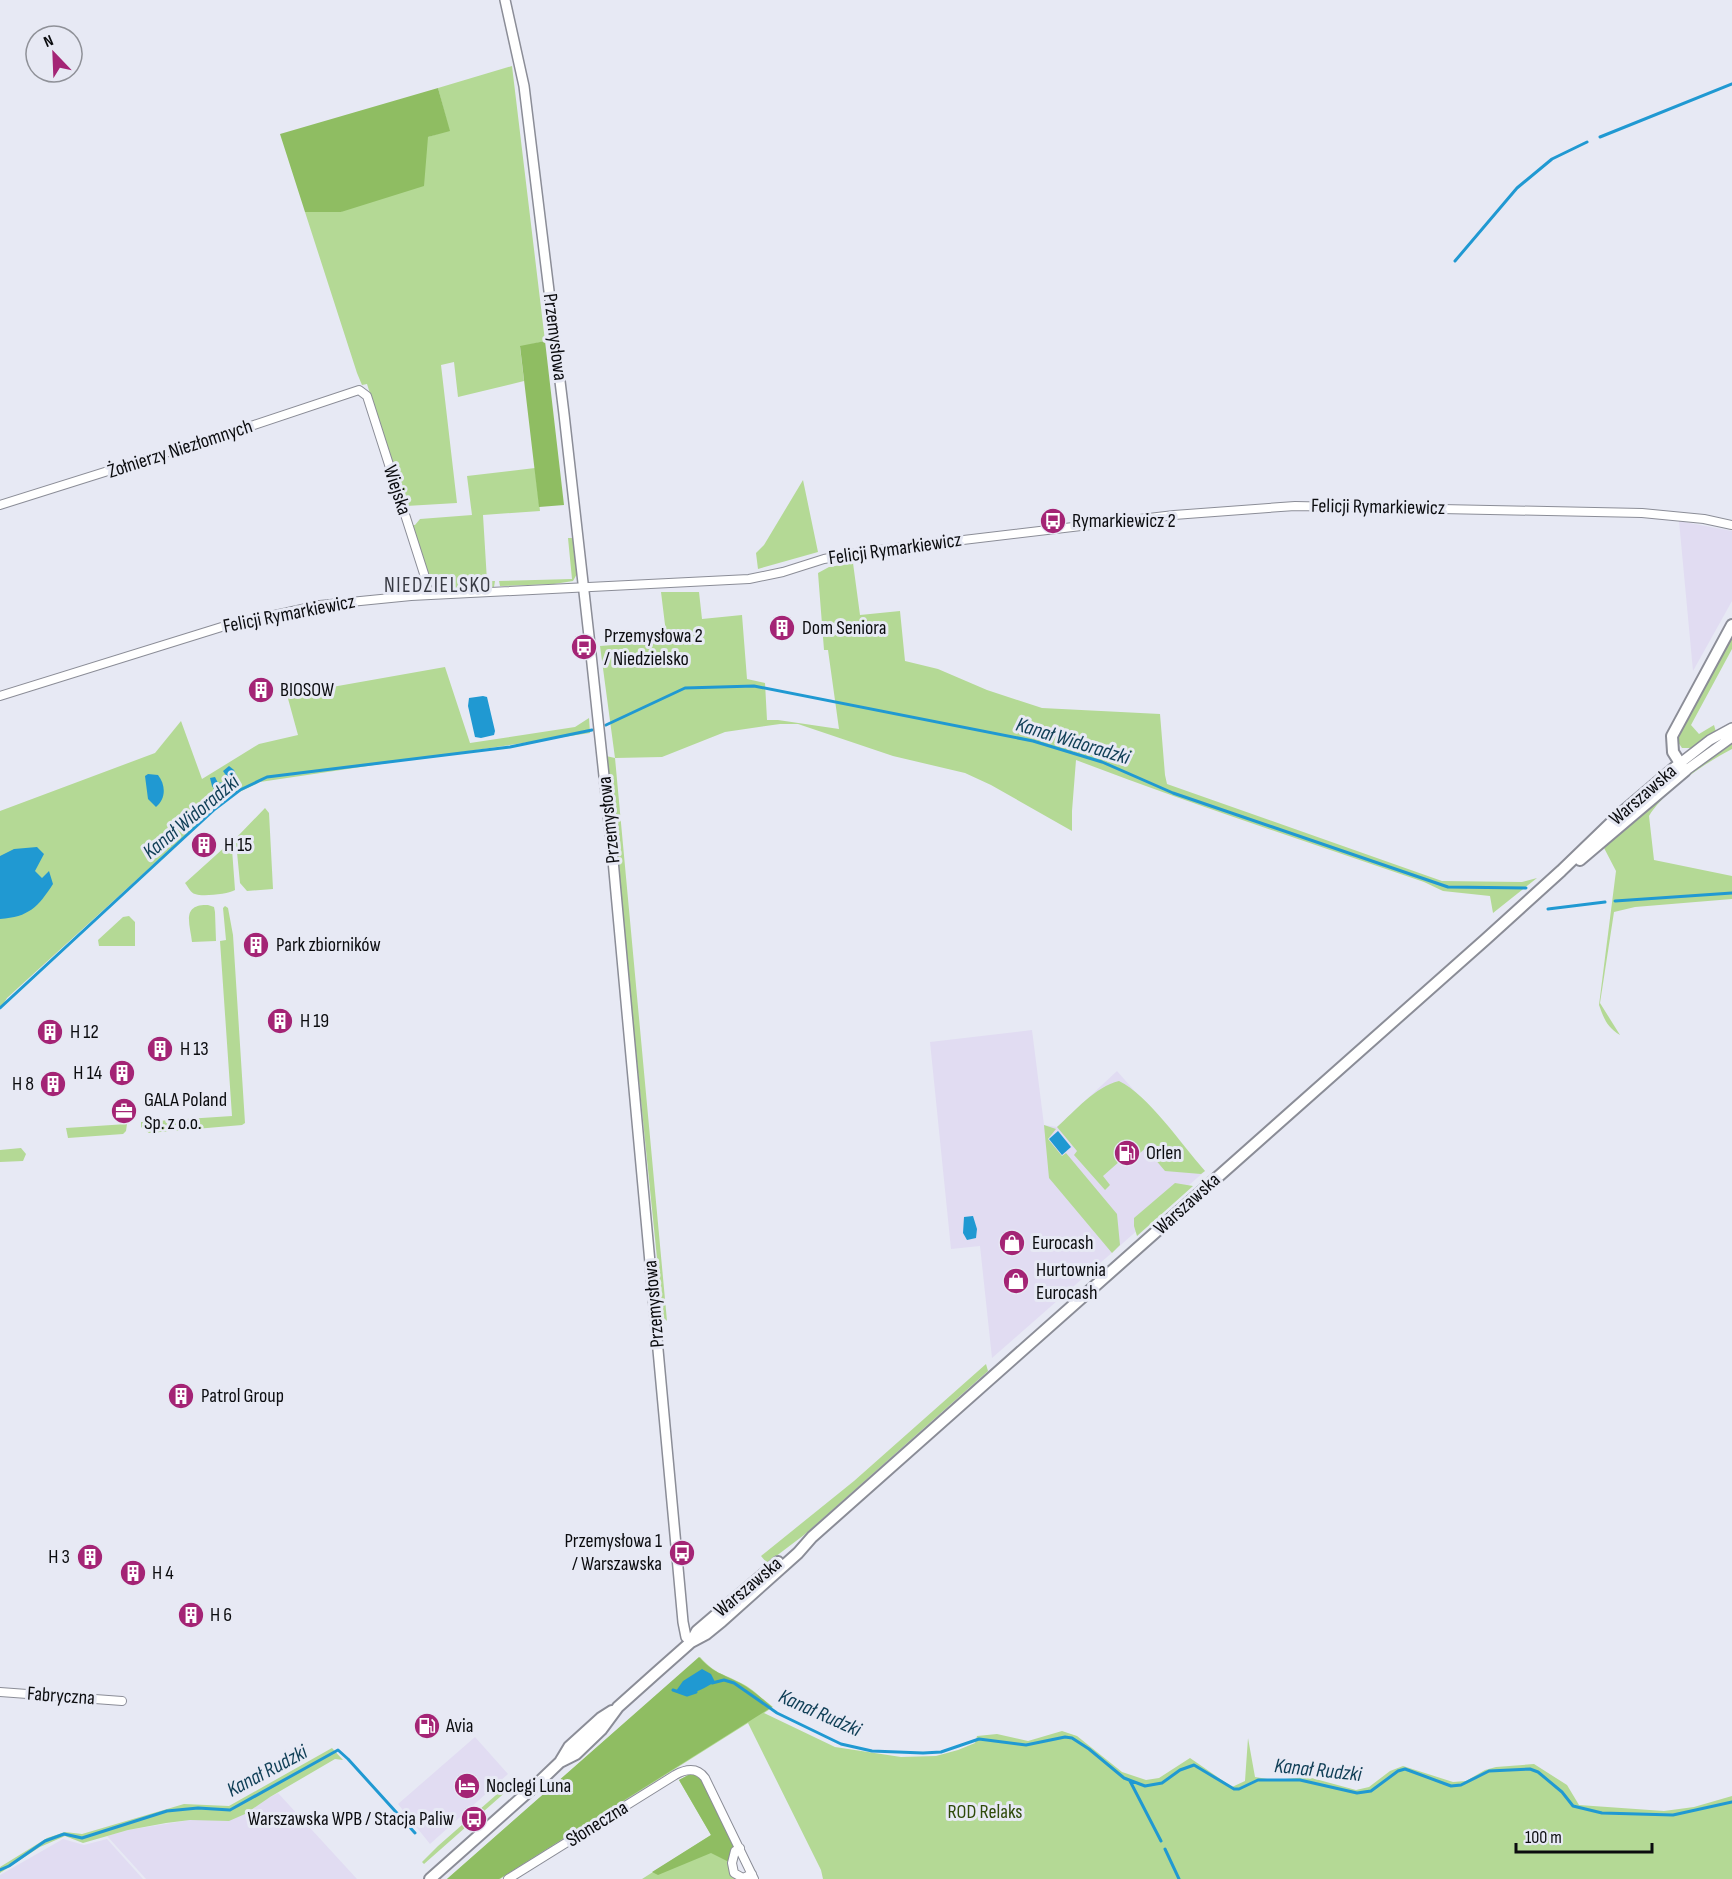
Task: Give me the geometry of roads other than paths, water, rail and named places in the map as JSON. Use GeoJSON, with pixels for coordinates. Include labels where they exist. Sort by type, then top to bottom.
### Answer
{"type":"FeatureCollection","features":[{"type":"Feature","properties":{"kind":"main road"},"geometry":{"type":"LineString","coordinates":[[1682,767],[1671,747],[1672,736],[1732,625]]}},
{"type":"Feature","properties":{"kind":"main road","name":"Warszawska"},"geometry":{"type":"LineString","coordinates":[[430,1879],[560,1762],[569,1747],[601,1718],[618,1707],[691,1642],[722,1621],[798,1553],[812,1537],[1562,871],[1600,845],[1682,767]]}},
{"type":"Feature","properties":{"kind":"street","name":"Przemysłowa"},"geometry":{"type":"LineString","coordinates":[[506,0],[524,86],[563,402],[614,872],[683,1622],[686,1636],[691,1642]]}},
{"type":"Feature","properties":{"kind":"street","name":"Żołnierzy Niezłomnych"},"geometry":{"type":"LineString","coordinates":[[0,505],[359,390]]}},
{"type":"Feature","properties":{"kind":"street","name":"Wiejska"},"geometry":{"type":"LineString","coordinates":[[359,390],[363,391],[366,396],[429,595]]}},
{"type":"Feature","properties":{"kind":"street","name":"Felicji Rymarkiewicz"},"geometry":{"type":"LineString","coordinates":[[0,696],[189,636],[270,614],[320,604],[370,598],[749,579],[783,572],[824,559],[862,552],[1260,507],[1361,506],[1631,513],[1673,516],[1732,525]]}},
{"type":"Feature","properties":{"kind":"street","name":"Warszawska"},"geometry":{"type":"LineString","coordinates":[[1682,767],[1710,740],[1732,728]]}},
{"type":"Feature","properties":{"kind":"street","name":"Warszawska"},"geometry":{"type":"LineString","coordinates":[[1682,767],[1732,737]]}},
{"type":"Feature","properties":{"kind":"street","name":"Fabryczna"},"geometry":{"type":"LineString","coordinates":[[0,1692],[122,1701]]}},
{"type":"Feature","properties":{"kind":"street","name":"Słoneczna"},"geometry":{"type":"LineString","coordinates":[[508,1879],[686,1770],[696,1770],[705,1778],[740,1848]]}},
{"type":"Feature","properties":{"kind":"street"},"geometry":{"type":"LineString","coordinates":[[740,1848],[753,1876],[743,1878],[734,1873],[732,1863],[735,1851],[740,1848]]}},
{"type":"Feature","properties":{"kind":"water"},"geometry":{"type":"Polygon","coordinates":[[[487,697],[495,731],[494,735],[481,738],[475,737],[468,706],[469,698],[487,697]]]}},
{"type":"Feature","properties":{"kind":"water"},"geometry":{"type":"Polygon","coordinates":[[[229,766],[234,770],[237,778],[216,792],[210,778],[215,777],[218,783],[224,782],[227,777],[223,771],[229,766]]]}},
{"type":"Feature","properties":{"kind":"water"},"geometry":{"type":"Polygon","coordinates":[[[158,775],[164,787],[162,800],[156,807],[148,799],[145,776],[158,775]]]}},
{"type":"Feature","properties":{"kind":"water"},"geometry":{"type":"Polygon","coordinates":[[[37,847],[44,854],[35,871],[42,878],[49,871],[53,884],[37,905],[26,913],[0,919],[0,856],[14,849],[37,847]]]}},
{"type":"Feature","properties":{"kind":"water"},"geometry":{"type":"Polygon","coordinates":[[[1058,1131],[1071,1147],[1062,1155],[1049,1139],[1058,1131]]]}},
{"type":"Feature","properties":{"kind":"water"},"geometry":{"type":"Polygon","coordinates":[[[973,1216],[977,1229],[976,1238],[967,1240],[963,1233],[964,1217],[973,1216]]]}},
{"type":"Feature","properties":{"kind":"water"},"geometry":{"type":"Polygon","coordinates":[[[702,1669],[711,1674],[715,1682],[691,1693],[676,1691],[683,1681],[702,1669]]]}},
{"type":"Feature","properties":{"kind":"waterway"},"geometry":{"type":"LineString","coordinates":[[1600,137],[1732,84]]}},
{"type":"Feature","properties":{"kind":"waterway"},"geometry":{"type":"LineString","coordinates":[[1455,261],[1517,188],[1552,159],[1587,142]]}},
{"type":"Feature","properties":{"kind":"waterway","name":"Kanał Widoradzki"},"geometry":{"type":"LineString","coordinates":[[606,725],[685,688],[754,686],[1033,741],[1102,762],[1173,793],[1448,887],[1526,888]]}},
{"type":"Feature","properties":{"kind":"waterway","name":"Kanał Widoradzki"},"geometry":{"type":"LineString","coordinates":[[0,1008],[215,809],[240,790],[267,777],[510,747],[592,730]]}},
{"type":"Feature","properties":{"kind":"waterway","name":"Kanał Widoradzki"},"geometry":{"type":"LineString","coordinates":[[1615,901],[1732,893]]}},
{"type":"Feature","properties":{"kind":"waterway","name":"Kanał Widoradzki"},"geometry":{"type":"LineString","coordinates":[[1548,909],[1605,902]]}},
{"type":"Feature","properties":{"kind":"waterway","name":"Kanał Rudzki"},"geometry":{"type":"LineString","coordinates":[[712,1683],[724,1680],[734,1683],[777,1713],[841,1744],[872,1751],[941,1752],[979,1739],[1026,1745],[1065,1737],[1072,1738],[1124,1778],[1145,1786],[1162,1783],[1180,1770],[1194,1765],[1234,1789],[1258,1780],[1300,1780],[1357,1793],[1371,1791],[1398,1771],[1405,1769],[1451,1786],[1461,1785],[1489,1771],[1530,1769],[1538,1772],[1562,1792],[1573,1806],[1602,1813],[1673,1815],[1732,1802]]}},
{"type":"Feature","properties":{"kind":"waterway","name":"Kanał Rudzki"},"geometry":{"type":"LineString","coordinates":[[673,1690],[687,1695],[696,1692]]}},
{"type":"Feature","properties":{"kind":"waterway","name":"Kanał Rudzki"},"geometry":{"type":"LineString","coordinates":[[0,1870],[45,1841],[64,1834],[82,1838],[167,1811],[198,1808],[230,1810],[338,1750],[415,1833]]}},
{"type":"Feature","properties":{"kind":"waterway"},"geometry":{"type":"LineString","coordinates":[[1130,1781],[1161,1841]]}},
{"type":"Feature","properties":{"kind":"waterway"},"geometry":{"type":"LineString","coordinates":[[1165,1849],[1179,1879]]}},
{"type":"Feature","properties":{"kind":"place","name":"Rymarkiewicz 2"},"geometry":{"type":"Point","coordinates":[1053,521]}},
{"type":"Feature","properties":{"kind":"place","name":"Dom Seniora"},"geometry":{"type":"Point","coordinates":[782,628]}},
{"type":"Feature","properties":{"kind":"place","name":"Przemysłowa 2 / Niedzielsko"},"geometry":{"type":"Point","coordinates":[584,647]}},
{"type":"Feature","properties":{"kind":"place","name":"BIOSOW"},"geometry":{"type":"Point","coordinates":[261,690]}},
{"type":"Feature","properties":{"kind":"place","name":"H 15"},"geometry":{"type":"Point","coordinates":[204,845]}},
{"type":"Feature","properties":{"kind":"place","name":"Park zbiorników"},"geometry":{"type":"Point","coordinates":[256,945]}},
{"type":"Feature","properties":{"kind":"place","name":"H 19"},"geometry":{"type":"Point","coordinates":[280,1021]}},
{"type":"Feature","properties":{"kind":"place","name":"H 12"},"geometry":{"type":"Point","coordinates":[50,1032]}},
{"type":"Feature","properties":{"kind":"place","name":"H 13"},"geometry":{"type":"Point","coordinates":[160,1049]}},
{"type":"Feature","properties":{"kind":"place","name":"H 14"},"geometry":{"type":"Point","coordinates":[122,1073]}},
{"type":"Feature","properties":{"kind":"place","name":"H 8"},"geometry":{"type":"Point","coordinates":[53,1084]}},
{"type":"Feature","properties":{"kind":"place","name":"GALA Poland Sp. z o.o."},"geometry":{"type":"Point","coordinates":[124,1111]}},
{"type":"Feature","properties":{"kind":"place","name":"Orlen"},"geometry":{"type":"Point","coordinates":[1127,1153]}},
{"type":"Feature","properties":{"kind":"place","name":"Eurocash"},"geometry":{"type":"Point","coordinates":[1012,1243]}},
{"type":"Feature","properties":{"kind":"place","name":"Hurtownia Eurocash"},"geometry":{"type":"Point","coordinates":[1016,1281]}},
{"type":"Feature","properties":{"kind":"place","name":"Patrol Group"},"geometry":{"type":"Point","coordinates":[181,1396]}},
{"type":"Feature","properties":{"kind":"place","name":"Przemysłowa 1 / Warszawska"},"geometry":{"type":"Point","coordinates":[682,1553]}},
{"type":"Feature","properties":{"kind":"place","name":"H 3"},"geometry":{"type":"Point","coordinates":[90,1557]}},
{"type":"Feature","properties":{"kind":"place","name":"H 4"},"geometry":{"type":"Point","coordinates":[133,1573]}},
{"type":"Feature","properties":{"kind":"place","name":"H 6"},"geometry":{"type":"Point","coordinates":[191,1615]}},
{"type":"Feature","properties":{"kind":"place","name":"Avia"},"geometry":{"type":"Point","coordinates":[427,1726]}},
{"type":"Feature","properties":{"kind":"place","name":"Noclegi Luna"},"geometry":{"type":"Point","coordinates":[467,1786]}},
{"type":"Feature","properties":{"kind":"place","name":"Warszawska WPB / Stacja Paliw"},"geometry":{"type":"Point","coordinates":[474,1819]}},
{"type":"Feature","properties":{"kind":"district","name":"NIEDZIELSKO"},"geometry":{"type":"Point","coordinates":[438,585]}},
{"type":"Feature","properties":{"kind":"park label","name":"ROD Relaks"},"geometry":{"type":"Point","coordinates":[985,1812]}}]}
